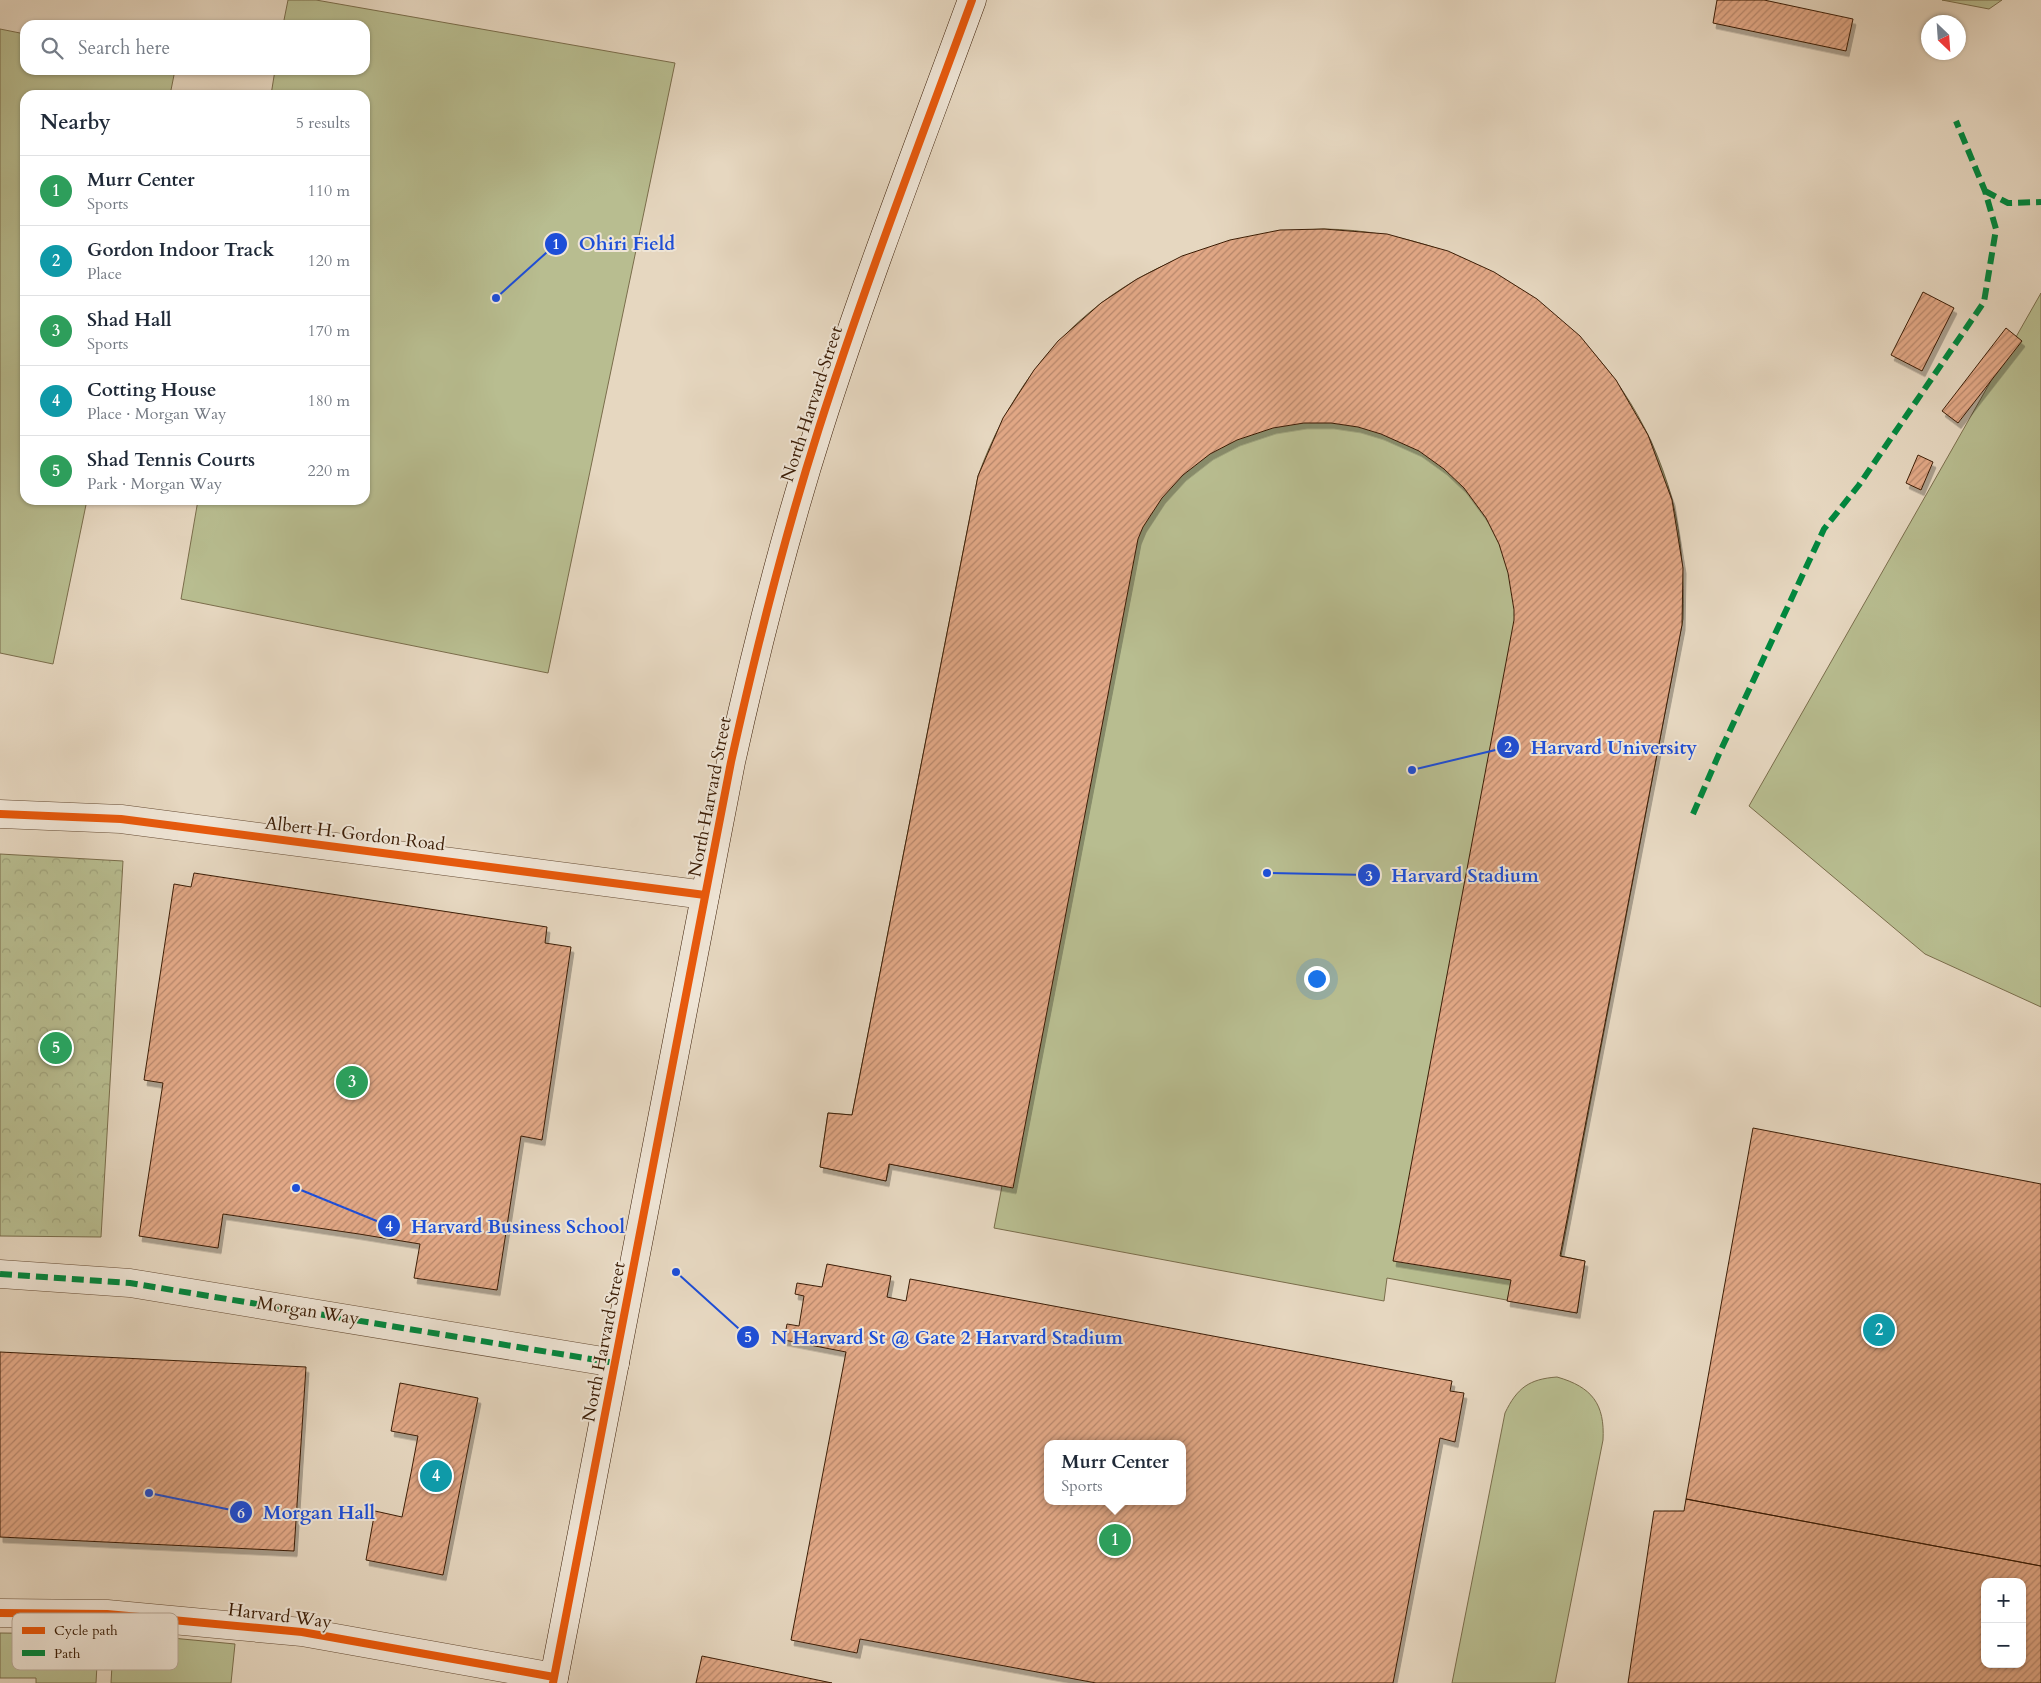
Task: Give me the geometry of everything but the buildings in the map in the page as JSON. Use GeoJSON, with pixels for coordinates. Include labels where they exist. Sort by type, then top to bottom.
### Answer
{"type":"FeatureCollection","features":[{"type":"Feature","properties":{"kind":"street","name":"North Harvard Street"},"geometry":{"type":"LineString","coordinates":[[553,1680],[705,895],[754,662],[803,479],[856,319],[972,0]]}},
{"type":"Feature","properties":{"kind":"street","name":"Albert H. Gordon Road"},"geometry":{"type":"LineString","coordinates":[[0,814],[121,819],[705,895]]}},
{"type":"Feature","properties":{"kind":"street","name":"Morgan Way"},"geometry":{"type":"LineString","coordinates":[[0,1274],[130,1283],[615,1363]]}},
{"type":"Feature","properties":{"kind":"street","name":"Harvard Way"},"geometry":{"type":"LineString","coordinates":[[178,1621],[302,1632],[553,1680]]}},
{"type":"Feature","properties":{"kind":"green space"},"geometry":{"type":"Polygon","coordinates":[[[288,0],[316,0],[675,63],[548,673],[181,599],[197,505],[370,505],[370,90],[272,90],[274,75],[370,75],[370,20],[284,20],[288,0]]]}},
{"type":"Feature","properties":{"kind":"green space"},"geometry":{"type":"Polygon","coordinates":[[[1942,0],[2002,0],[1989,9],[1942,0]]]}},
{"type":"Feature","properties":{"kind":"green space"},"geometry":{"type":"Polygon","coordinates":[[[0,29],[20,33],[20,75],[174,75],[171,90],[20,90],[20,505],[86,505],[53,664],[0,653],[0,29]]]}},
{"type":"Feature","properties":{"kind":"green space"},"geometry":{"type":"Polygon","coordinates":[[[1324,229],[1384,235],[1441,250],[1494,274],[1543,306],[1586,345],[1622,390],[1651,442],[1672,499],[1682,558],[1683,619],[1561,1256],[1585,1261],[1577,1313],[1387,1278],[1384,1301],[994,1228],[1002,1186],[890,1164],[886,1181],[820,1167],[828,1113],[852,1115],[978,476],[1002,421],[1033,373],[1069,331],[1110,296],[1157,268],[1209,248],[1264,235],[1324,229]]]}},
{"type":"Feature","properties":{"kind":"green space"},"geometry":{"type":"Polygon","coordinates":[[[2041,293],[2041,1007],[1925,954],[1749,806],[2041,293]]]}},
{"type":"Feature","properties":{"kind":"green space"},"geometry":{"type":"Polygon","coordinates":[[[0,854],[123,861],[101,1237],[0,1236],[0,854]]]}},
{"type":"Feature","properties":{"kind":"green space"},"geometry":{"type":"Polygon","coordinates":[[[1557,1377],[1579,1386],[1594,1399],[1602,1416],[1603,1440],[1555,1683],[1452,1683],[1505,1413],[1514,1397],[1525,1386],[1539,1380],[1557,1377]]]}},
{"type":"Feature","properties":{"kind":"green space"},"geometry":{"type":"Polygon","coordinates":[[[0,1633],[12,1633],[12,1670],[97,1670],[96,1683],[36,1683],[36,1678],[0,1678],[0,1633]]]}},
{"type":"Feature","properties":{"kind":"green space"},"geometry":{"type":"Polygon","coordinates":[[[178,1639],[235,1644],[231,1683],[111,1683],[112,1670],[178,1670],[178,1639]]]}},
{"type":"Feature","properties":{"kind":"marked path"},"geometry":{"type":"LineString","coordinates":[[1693,814],[1824,529],[1859,485],[1984,302],[1996,229],[1985,191],[1956,121]]}},
{"type":"Feature","properties":{"kind":"marked path"},"geometry":{"type":"LineString","coordinates":[[1985,191],[2008,203],[2041,202]]}},
{"type":"Feature","properties":{"kind":"marked path"},"geometry":{"type":"LineString","coordinates":[[0,1274],[130,1283],[615,1363]]}},
{"type":"Feature","properties":{"kind":"cycle path"},"geometry":{"type":"LineString","coordinates":[[553,1683],[731,762],[750,678],[782,552],[819,428],[893,213],[972,0]]}},
{"type":"Feature","properties":{"kind":"cycle path"},"geometry":{"type":"LineString","coordinates":[[0,814],[121,819],[705,895]]}},
{"type":"Feature","properties":{"kind":"cycle path"},"geometry":{"type":"LineString","coordinates":[[0,1613],[12,1613]]}},
{"type":"Feature","properties":{"kind":"cycle path"},"geometry":{"type":"LineString","coordinates":[[178,1621],[302,1632],[554,1677]]}},
{"type":"Feature","properties":{"kind":"place","name":"Ohiri Field"},"geometry":{"type":"Point","coordinates":[496,298]}},
{"type":"Feature","properties":{"kind":"place","name":"Harvard University"},"geometry":{"type":"Point","coordinates":[1412,770]}},
{"type":"Feature","properties":{"kind":"place","name":"Harvard Stadium"},"geometry":{"type":"Point","coordinates":[1267,873]}},
{"type":"Feature","properties":{"kind":"place","name":"Shad Tennis Courts"},"geometry":{"type":"Point","coordinates":[56,1048]}},
{"type":"Feature","properties":{"kind":"place","name":"Shad Hall"},"geometry":{"type":"Point","coordinates":[352,1082]}},
{"type":"Feature","properties":{"kind":"place","name":"Harvard Business School"},"geometry":{"type":"Point","coordinates":[296,1188]}},
{"type":"Feature","properties":{"kind":"place","name":"N Harvard St @ Gate 2 Harvard Stadium"},"geometry":{"type":"Point","coordinates":[676,1272]}},
{"type":"Feature","properties":{"kind":"place","name":"Gordon Indoor Track"},"geometry":{"type":"Point","coordinates":[1879,1330]}},
{"type":"Feature","properties":{"kind":"place","name":"Cotting House"},"geometry":{"type":"Point","coordinates":[436,1476]}},
{"type":"Feature","properties":{"kind":"place","name":"Morgan Hall"},"geometry":{"type":"Point","coordinates":[149,1493]}},
{"type":"Feature","properties":{"kind":"place","name":"Murr Center"},"geometry":{"type":"Point","coordinates":[1115,1540]}}]}
